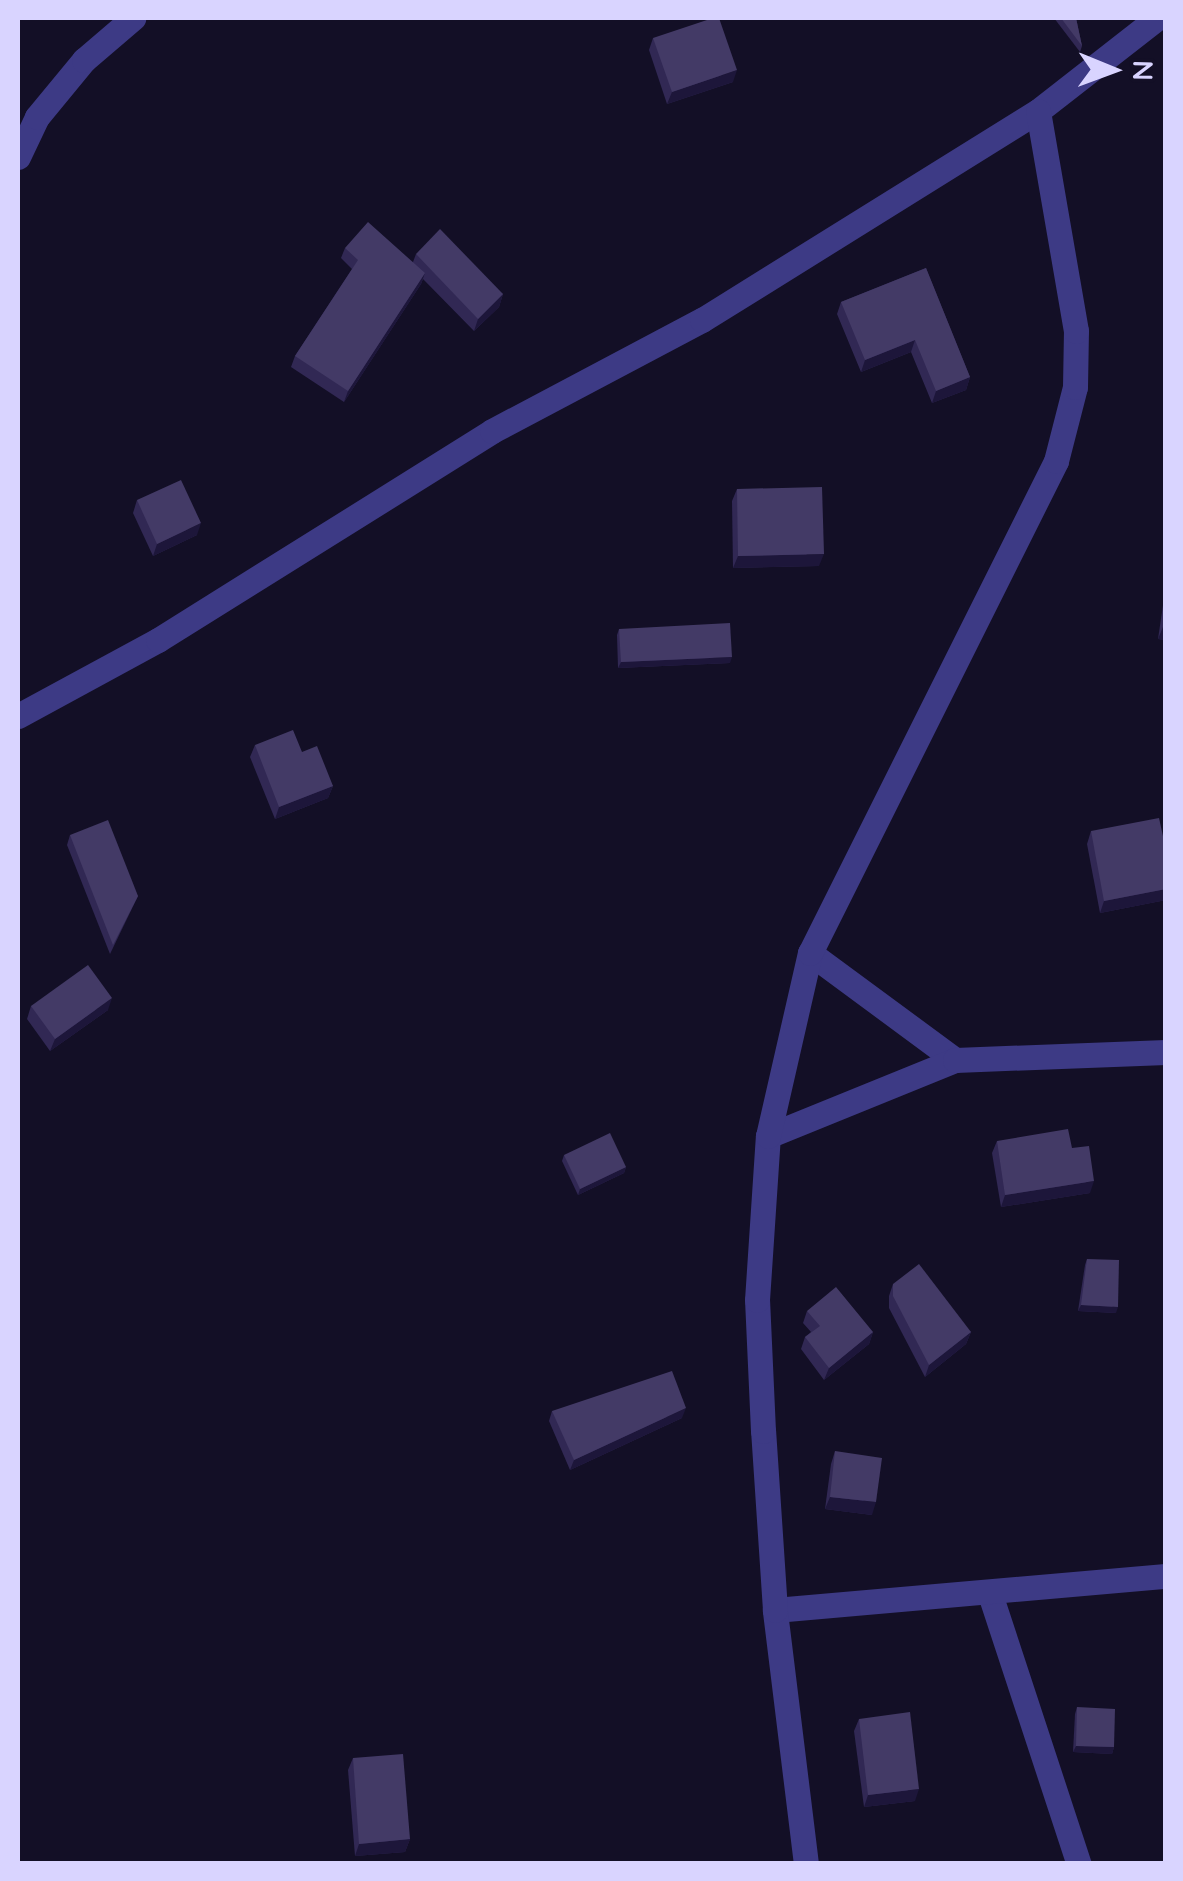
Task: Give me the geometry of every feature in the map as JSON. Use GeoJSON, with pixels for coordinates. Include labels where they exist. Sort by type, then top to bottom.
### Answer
{"type":"FeatureCollection","features":[{"type":"Feature","properties":{"kind":"street"},"geometry":{"type":"LineString","coordinates":[[18,157],[48,103],[133,18]]}},
{"type":"Feature","properties":{"kind":"street"},"geometry":{"type":"LineString","coordinates":[[18,716],[158,640],[492,431],[702,320],[1038,111],[1157,18]]}},
{"type":"Feature","properties":{"kind":"street"},"geometry":{"type":"LineString","coordinates":[[806,1864],[774,1610],[757,1300],[768,1136],[810,952],[1056,461],[1075,386],[1076,331],[1038,111]]}},
{"type":"Feature","properties":{"kind":"street"},"geometry":{"type":"LineString","coordinates":[[810,952],[956,1060]]}},
{"type":"Feature","properties":{"kind":"street"},"geometry":{"type":"LineString","coordinates":[[768,1136],[956,1060],[1166,1052]]}},
{"type":"Feature","properties":{"kind":"street"},"geometry":{"type":"LineString","coordinates":[[774,1610],[1166,1576]]}},
{"type":"Feature","properties":{"kind":"street"},"geometry":{"type":"LineString","coordinates":[[990,1594],[1079,1864]]}},
{"type":"Feature","properties":{"kind":"building"},"geometry":{"type":"Polygon","coordinates":[[[719,18],[737,70],[672,92],[653,38],[719,18]]]}},
{"type":"Feature","properties":{"kind":"building"},"geometry":{"type":"Polygon","coordinates":[[[1061,18],[1076,18],[1082,46],[1061,18]]]}},
{"type":"Feature","properties":{"kind":"building"},"geometry":{"type":"Polygon","coordinates":[[[368,222],[425,273],[348,391],[295,356],[358,260],[345,248],[368,222]]]}},
{"type":"Feature","properties":{"kind":"building"},"geometry":{"type":"Polygon","coordinates":[[[440,229],[503,294],[478,319],[416,254],[440,229]]]}},
{"type":"Feature","properties":{"kind":"building"},"geometry":{"type":"Polygon","coordinates":[[[926,268],[970,377],[936,391],[915,340],[865,360],[841,302],[926,268]]]}},
{"type":"Feature","properties":{"kind":"building"},"geometry":{"type":"Polygon","coordinates":[[[181,480],[201,523],[157,544],[137,500],[181,480]]]}},
{"type":"Feature","properties":{"kind":"building"},"geometry":{"type":"Polygon","coordinates":[[[822,487],[824,554],[738,556],[737,489],[822,487]]]}},
{"type":"Feature","properties":{"kind":"building"},"geometry":{"type":"Polygon","coordinates":[[[730,623],[732,657],[621,662],[619,629],[730,623]]]}},
{"type":"Feature","properties":{"kind":"building"},"geometry":{"type":"Polygon","coordinates":[[[293,730],[302,752],[317,746],[333,786],[279,807],[255,745],[293,730]]]}},
{"type":"Feature","properties":{"kind":"building"},"geometry":{"type":"Polygon","coordinates":[[[1159,818],[1166,850],[1166,889],[1104,901],[1091,831],[1159,818]]]}},
{"type":"Feature","properties":{"kind":"building"},"geometry":{"type":"Polygon","coordinates":[[[108,820],[138,896],[113,945],[70,835],[108,820]]]}},
{"type":"Feature","properties":{"kind":"building"},"geometry":{"type":"Polygon","coordinates":[[[88,965],[112,998],[55,1039],[31,1006],[88,965]]]}},
{"type":"Feature","properties":{"kind":"building"},"geometry":{"type":"Polygon","coordinates":[[[1068,1129],[1072,1148],[1089,1146],[1094,1181],[1005,1195],[997,1141],[1068,1129]]]}},
{"type":"Feature","properties":{"kind":"building"},"geometry":{"type":"Polygon","coordinates":[[[610,1133],[626,1167],[580,1189],[564,1155],[610,1133]]]}},
{"type":"Feature","properties":{"kind":"building"},"geometry":{"type":"Polygon","coordinates":[[[1087,1259],[1119,1260],[1118,1307],[1081,1305],[1087,1259]]]}},
{"type":"Feature","properties":{"kind":"building"},"geometry":{"type":"Polygon","coordinates":[[[919,1264],[971,1332],[929,1365],[893,1296],[893,1284],[919,1264]]]}},
{"type":"Feature","properties":{"kind":"building"},"geometry":{"type":"Polygon","coordinates":[[[836,1287],[873,1332],[829,1368],[805,1337],[820,1326],[807,1311],[836,1287]]]}},
{"type":"Feature","properties":{"kind":"building"},"geometry":{"type":"Polygon","coordinates":[[[672,1371],[686,1408],[574,1460],[552,1411],[672,1371]]]}},
{"type":"Feature","properties":{"kind":"building"},"geometry":{"type":"Polygon","coordinates":[[[835,1451],[882,1458],[876,1502],[830,1497],[835,1451]]]}},
{"type":"Feature","properties":{"kind":"building"},"geometry":{"type":"Polygon","coordinates":[[[1077,1707],[1115,1709],[1114,1747],[1076,1746],[1077,1707]]]}},
{"type":"Feature","properties":{"kind":"building"},"geometry":{"type":"Polygon","coordinates":[[[910,1712],[919,1789],[868,1795],[859,1719],[910,1712]]]}},
{"type":"Feature","properties":{"kind":"building"},"geometry":{"type":"Polygon","coordinates":[[[403,1754],[410,1839],[359,1844],[353,1758],[403,1754]]]}}]}
